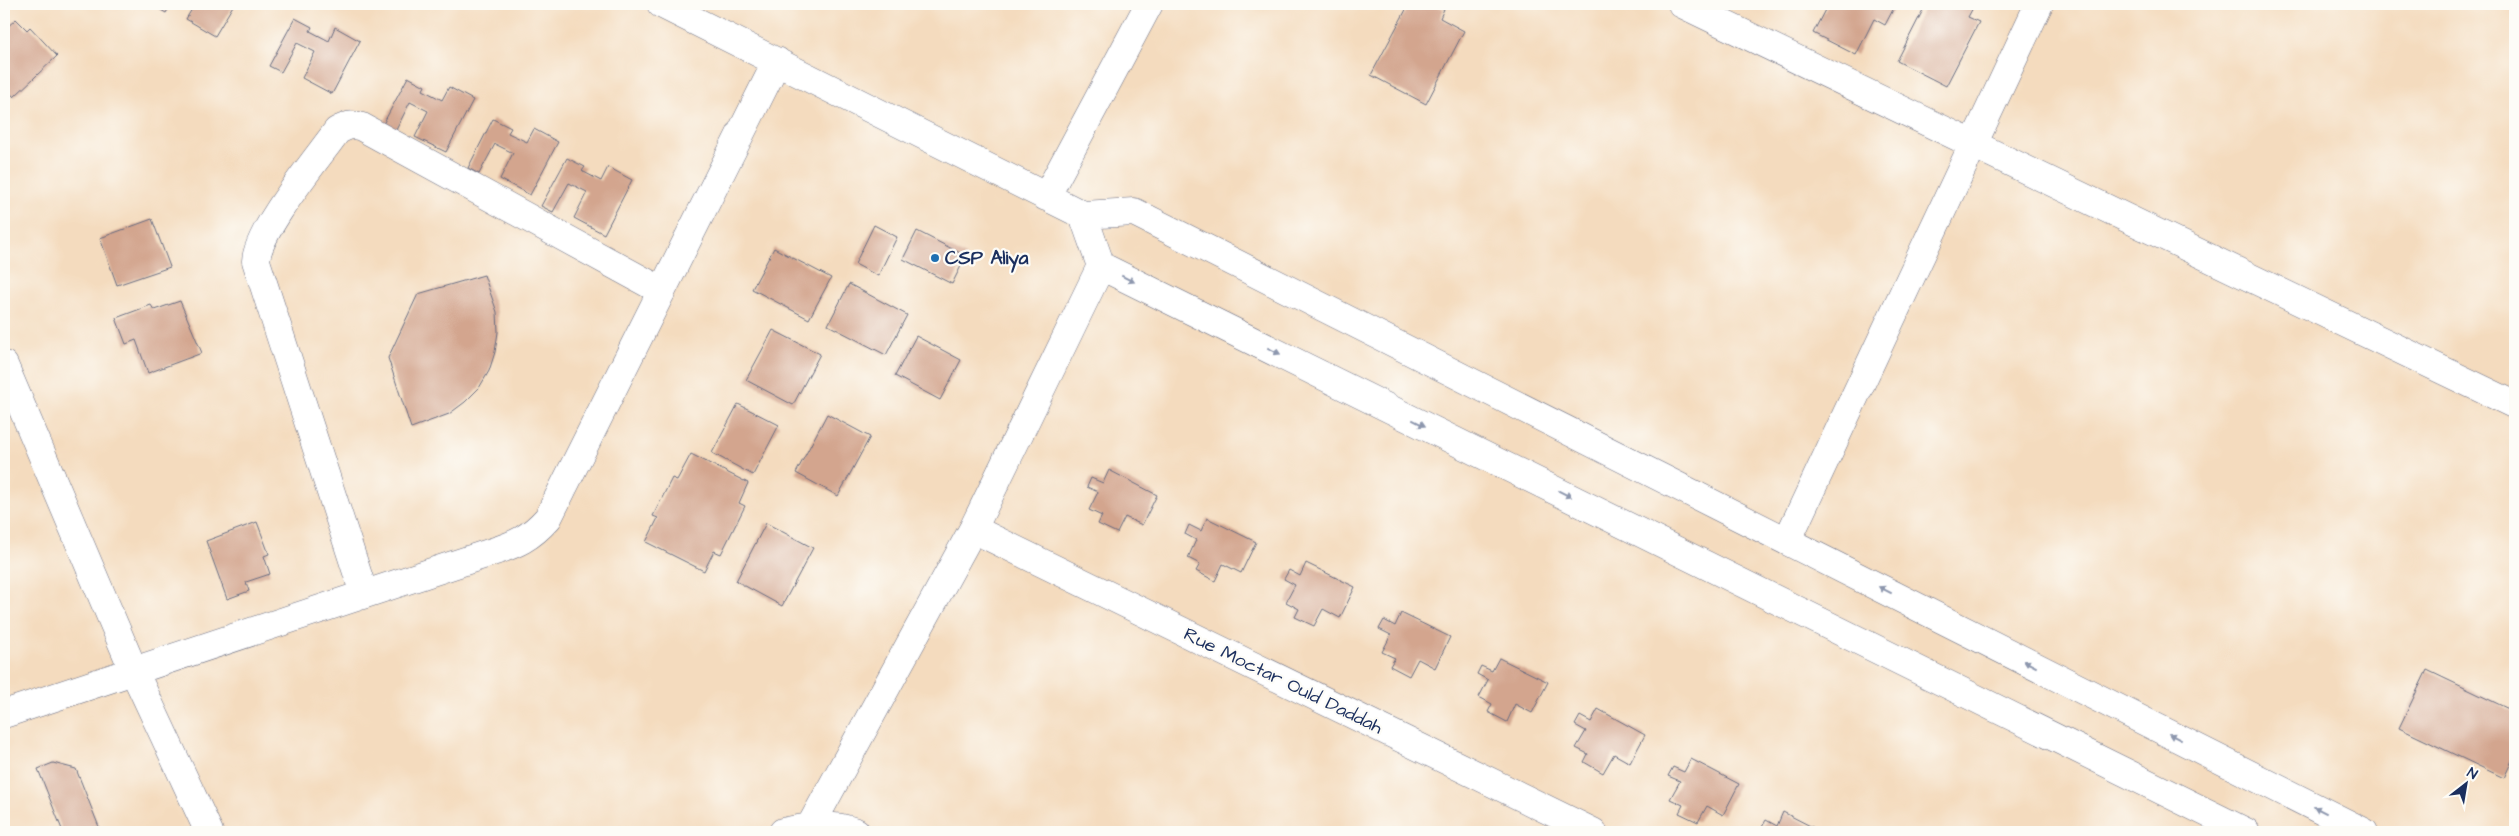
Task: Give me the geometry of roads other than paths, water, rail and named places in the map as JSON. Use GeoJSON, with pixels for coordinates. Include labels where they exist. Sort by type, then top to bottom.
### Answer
{"type":"FeatureCollection","features":[{"type":"Feature","properties":{"kind":"street"},"geometry":{"type":"LineString","coordinates":[[661,4],[1083,215],[1134,212],[2364,832]]}},
{"type":"Feature","properties":{"kind":"street"},"geometry":{"type":"LineString","coordinates":[[1046,197],[1149,4]]}},
{"type":"Feature","properties":{"kind":"street"},"geometry":{"type":"LineString","coordinates":[[1682,4],[2515,405]]}},
{"type":"Feature","properties":{"kind":"street"},"geometry":{"type":"LineString","coordinates":[[1787,541],[2039,4]]}},
{"type":"Feature","properties":{"kind":"street"},"geometry":{"type":"LineString","coordinates":[[4,714],[133,669],[516,544],[534,534],[548,518],[777,61]]}},
{"type":"Feature","properties":{"kind":"street"},"geometry":{"type":"LineString","coordinates":[[364,594],[256,261],[257,252],[265,232],[337,131],[345,126],[354,124],[362,127],[662,291]]}},
{"type":"Feature","properties":{"kind":"street"},"geometry":{"type":"LineString","coordinates":[[1083,215],[1101,266],[2246,832]]}},
{"type":"Feature","properties":{"kind":"street"},"geometry":{"type":"LineString","coordinates":[[810,826],[973,529],[1101,266]]}},
{"type":"Feature","properties":{"kind":"street"},"geometry":{"type":"LineString","coordinates":[[4,364],[133,669],[209,832]]}},
{"type":"Feature","properties":{"kind":"street","name":"Rue Moctar Ould Daddah"},"geometry":{"type":"LineString","coordinates":[[973,529],[1593,832]]}},
{"type":"Feature","properties":{"kind":"street"},"geometry":{"type":"LineString","coordinates":[[783,832],[810,826],[839,826],[856,832]]}},
{"type":"Feature","properties":{"kind":"place","name":"CSP Aliya"},"geometry":{"type":"Point","coordinates":[935,258]}}]}
